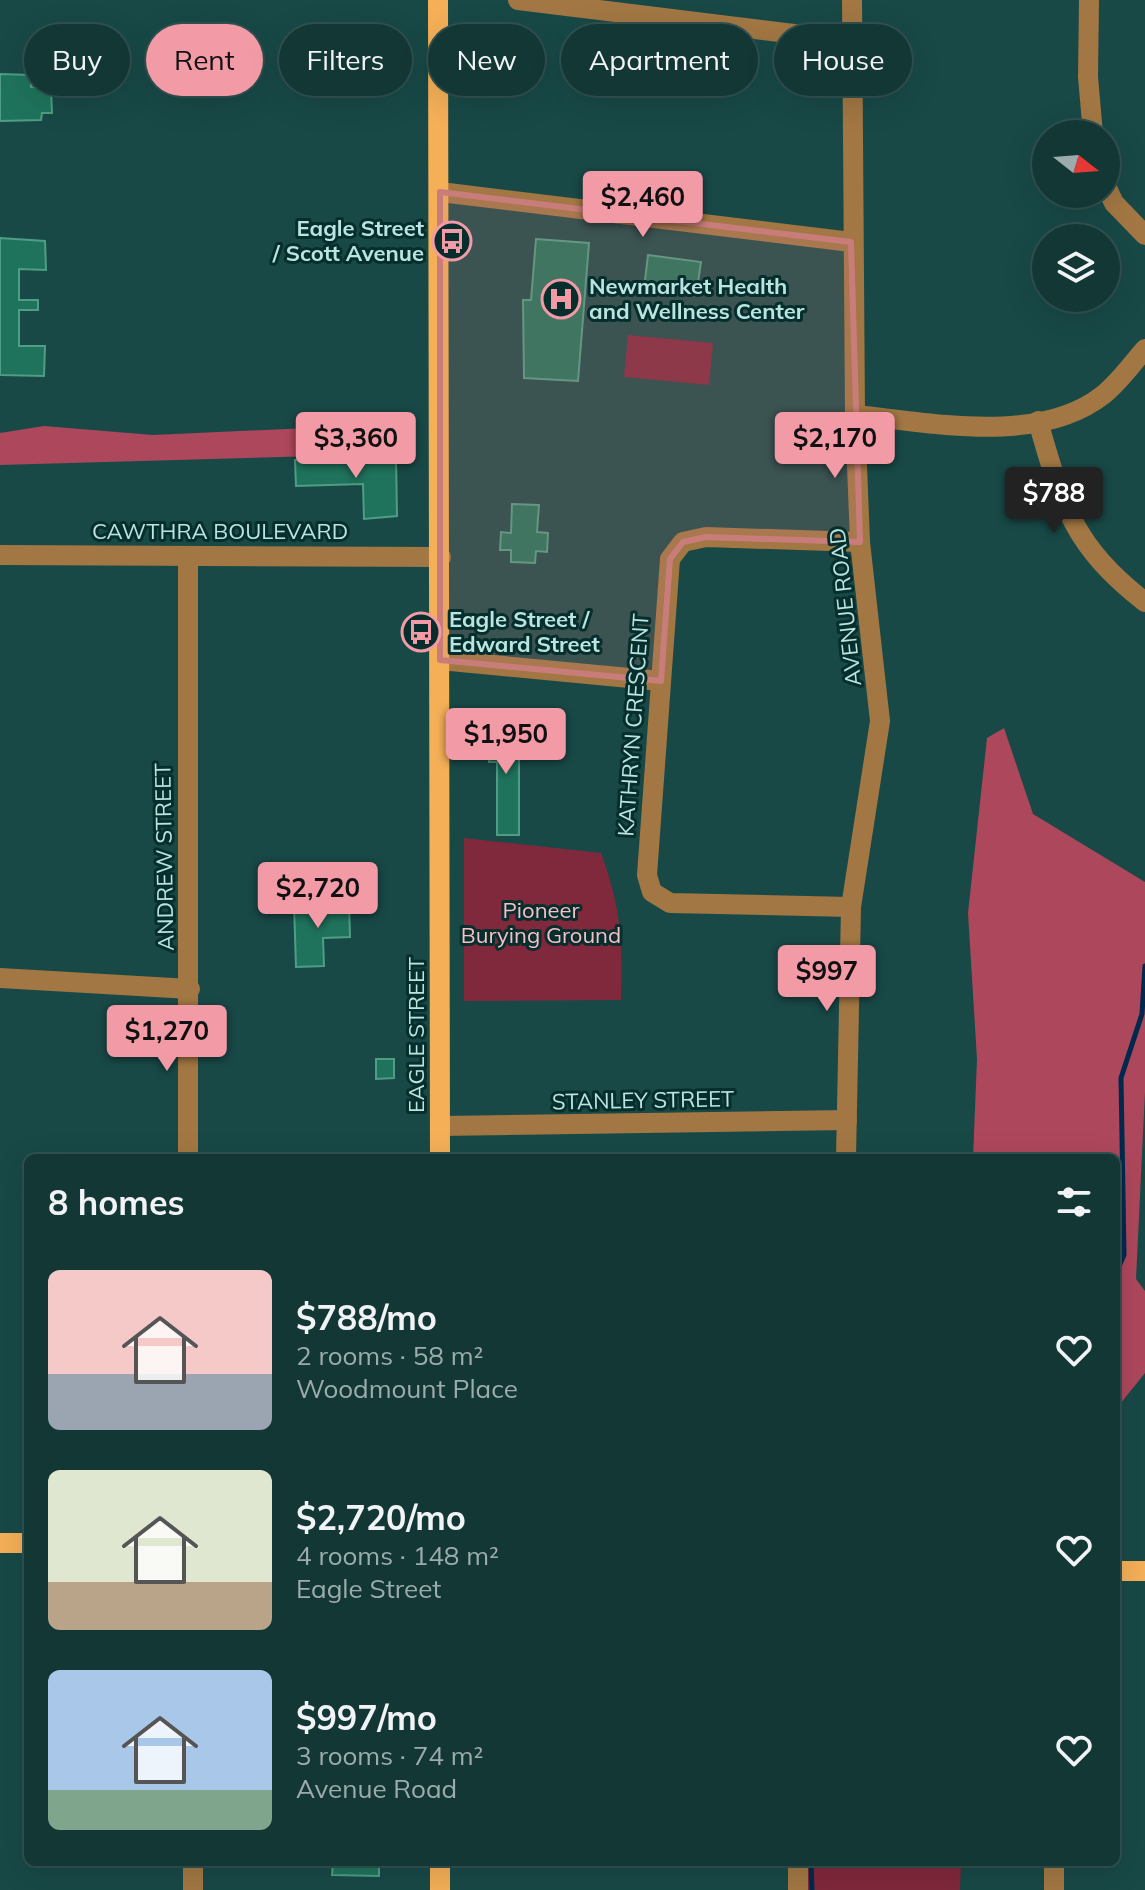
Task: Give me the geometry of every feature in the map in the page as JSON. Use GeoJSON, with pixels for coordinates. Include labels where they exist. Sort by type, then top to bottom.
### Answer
{"type":"FeatureCollection","features":[{"type":"Feature","properties":{"kind":"main road","name":"EAGLE STREET"},"geometry":{"type":"LineString","coordinates":[[438,0],[440,1154]]}},
{"type":"Feature","properties":{"kind":"main road"},"geometry":{"type":"LineString","coordinates":[[0,1543],[24,1543]]}},
{"type":"Feature","properties":{"kind":"main road"},"geometry":{"type":"LineString","coordinates":[[1120,1571],[1145,1571]]}},
{"type":"Feature","properties":{"kind":"main road"},"geometry":{"type":"LineString","coordinates":[[440,1866],[440,1890]]}},
{"type":"Feature","properties":{"kind":"street"},"geometry":{"type":"LineString","coordinates":[[518,0],[774,32]]}},
{"type":"Feature","properties":{"kind":"street","name":"AVENUE ROAD"},"geometry":{"type":"LineString","coordinates":[[851,24],[852,0]]}},
{"type":"Feature","properties":{"kind":"street"},"geometry":{"type":"LineString","coordinates":[[1089,0],[1088,77],[1092,120]]}},
{"type":"Feature","properties":{"kind":"street","name":"AVENUE ROAD"},"geometry":{"type":"LineString","coordinates":[[846,1154],[851,907],[880,721],[860,542],[851,242],[851,96]]}},
{"type":"Feature","properties":{"kind":"street"},"geometry":{"type":"LineString","coordinates":[[440,192],[851,242]]}},
{"type":"Feature","properties":{"kind":"street"},"geometry":{"type":"LineString","coordinates":[[1119,208],[1145,235]]}},
{"type":"Feature","properties":{"kind":"street"},"geometry":{"type":"LineString","coordinates":[[855,415],[965,428],[1058,417],[1101,397],[1145,349]]}},
{"type":"Feature","properties":{"kind":"street"},"geometry":{"type":"LineString","coordinates":[[1038,421],[1063,504],[1074,526],[1103,567],[1145,602]]}},
{"type":"Feature","properties":{"kind":"street","name":"KATHRYN CRESCENT"},"geometry":{"type":"LineString","coordinates":[[851,907],[670,903],[652,892],[647,875],[670,559],[683,542],[706,537],[860,542]]}},
{"type":"Feature","properties":{"kind":"street","name":"CAWTHRA BOULEVARD"},"geometry":{"type":"LineString","coordinates":[[0,555],[441,557]]}},
{"type":"Feature","properties":{"kind":"street","name":"ANDREW STREET"},"geometry":{"type":"LineString","coordinates":[[188,556],[188,1154]]}},
{"type":"Feature","properties":{"kind":"street"},"geometry":{"type":"LineString","coordinates":[[440,660],[661,681]]}},
{"type":"Feature","properties":{"kind":"street"},"geometry":{"type":"LineString","coordinates":[[0,978],[190,989]]}},
{"type":"Feature","properties":{"kind":"street","name":"STANLEY STREET"},"geometry":{"type":"LineString","coordinates":[[440,1126],[847,1120]]}},
{"type":"Feature","properties":{"kind":"street"},"geometry":{"type":"LineString","coordinates":[[193,1866],[193,1890]]}},
{"type":"Feature","properties":{"kind":"street"},"geometry":{"type":"LineString","coordinates":[[798,1866],[798,1890]]}},
{"type":"Feature","properties":{"kind":"street"},"geometry":{"type":"LineString","coordinates":[[1054,1866],[1054,1890]]}},
{"type":"Feature","properties":{"kind":"highlighted area"},"geometry":{"type":"Polygon","coordinates":[[[440,192],[851,242],[860,542],[706,537],[683,542],[670,559],[661,681],[440,660],[440,192]]]}},
{"type":"Feature","properties":{"kind":"green space"},"geometry":{"type":"Polygon","coordinates":[[[628,335],[713,343],[709,385],[624,377],[628,335]]]}},
{"type":"Feature","properties":{"kind":"green space","name":"Pioneer Burying Ground"},"geometry":{"type":"Polygon","coordinates":[[[464,838],[601,853],[613,891],[619,925],[621,1000],[464,1001],[464,838]]]}},
{"type":"Feature","properties":{"kind":"green space"},"geometry":{"type":"Polygon","coordinates":[[[793,1866],[961,1866],[960,1890],[792,1890],[793,1866]]]}},
{"type":"Feature","properties":{"kind":"shaded area"},"geometry":{"type":"Polygon","coordinates":[[[44,426],[153,435],[331,427],[388,440],[388,454],[0,465],[0,433],[44,426]]]}},
{"type":"Feature","properties":{"kind":"shaded area"},"geometry":{"type":"Polygon","coordinates":[[[1004,728],[1033,814],[1145,882],[1145,1092],[1136,1279],[1145,1291],[1145,1373],[1120,1404],[1120,1154],[973,1154],[977,1059],[968,913],[987,738],[1004,728]]]}},
{"type":"Feature","properties":{"kind":"building"},"geometry":{"type":"Polygon","coordinates":[[[0,74],[24,75],[24,96],[51,96],[52,113],[42,113],[41,120],[0,121],[0,74]]]}},
{"type":"Feature","properties":{"kind":"building"},"geometry":{"type":"Polygon","coordinates":[[[0,238],[45,241],[46,270],[19,269],[19,300],[38,300],[38,310],[19,310],[19,346],[45,346],[44,376],[0,375],[0,238]]]}},
{"type":"Feature","properties":{"kind":"building"},"geometry":{"type":"Polygon","coordinates":[[[536,239],[589,243],[578,381],[524,378],[523,300],[531,300],[536,239]]]}},
{"type":"Feature","properties":{"kind":"building"},"geometry":{"type":"Polygon","coordinates":[[[648,255],[701,262],[696,296],[644,289],[648,255]]]}},
{"type":"Feature","properties":{"kind":"building"},"geometry":{"type":"Polygon","coordinates":[[[396,456],[397,516],[364,519],[363,484],[296,486],[295,460],[396,456]]]}},
{"type":"Feature","properties":{"kind":"building"},"geometry":{"type":"Polygon","coordinates":[[[512,504],[539,505],[537,532],[548,533],[547,552],[536,551],[535,563],[511,562],[511,550],[500,550],[501,532],[511,533],[512,504]]]}},
{"type":"Feature","properties":{"kind":"building"},"geometry":{"type":"Polygon","coordinates":[[[489,725],[519,725],[519,835],[497,835],[497,762],[489,762],[489,725]]]}},
{"type":"Feature","properties":{"kind":"building"},"geometry":{"type":"Polygon","coordinates":[[[349,903],[350,937],[323,938],[324,966],[296,967],[294,904],[349,903]]]}},
{"type":"Feature","properties":{"kind":"building"},"geometry":{"type":"Polygon","coordinates":[[[376,1059],[394,1059],[394,1078],[376,1079],[376,1059]]]}},
{"type":"Feature","properties":{"kind":"building"},"geometry":{"type":"Polygon","coordinates":[[[333,1866],[379,1866],[379,1876],[332,1875],[333,1866]]]}},
{"type":"Feature","properties":{"kind":"waterway"},"geometry":{"type":"LineString","coordinates":[[1120,1264],[1124,1255],[1121,1078],[1142,1014],[1145,966]]}},
{"type":"Feature","properties":{"kind":"waterway"},"geometry":{"type":"LineString","coordinates":[[811,1866],[812,1890]]}},
{"type":"Feature","properties":{"kind":"place","name":"Eagle Street / Scott Avenue"},"geometry":{"type":"Point","coordinates":[452,241]}},
{"type":"Feature","properties":{"kind":"place","name":"Newmarket Health and Wellness Center"},"geometry":{"type":"Point","coordinates":[561,299]}},
{"type":"Feature","properties":{"kind":"place","name":"Eagle Street / Edward Street"},"geometry":{"type":"Point","coordinates":[421,632]}}]}
